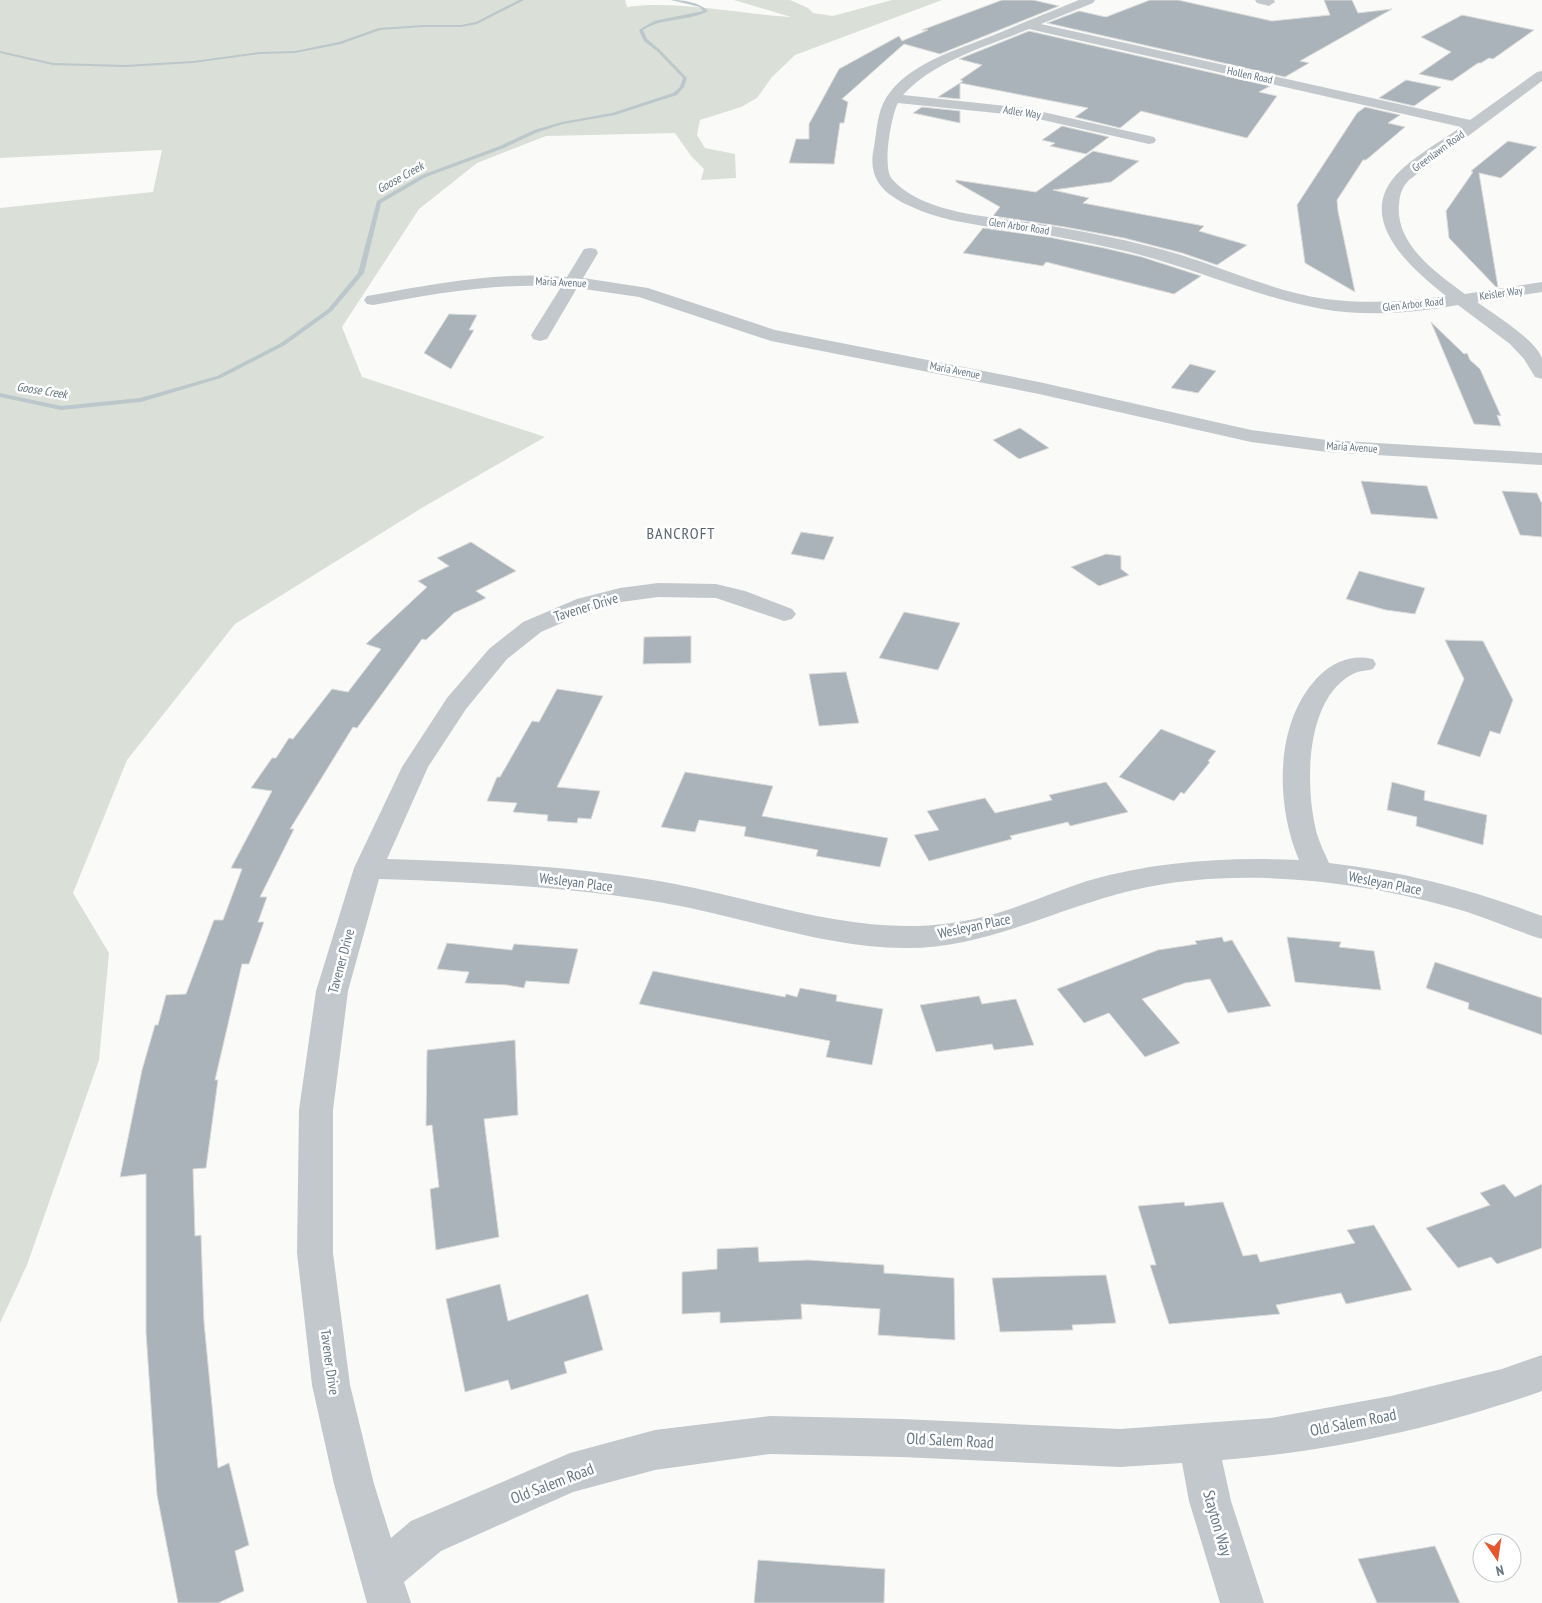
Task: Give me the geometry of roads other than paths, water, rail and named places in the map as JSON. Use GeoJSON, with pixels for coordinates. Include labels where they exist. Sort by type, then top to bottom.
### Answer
{"type":"FeatureCollection","features":[{"type":"Feature","properties":{"kind":"street","name":"Glen Arbor Road"},"geometry":{"type":"LineString","coordinates":[[1089,0],[937,62],[903,85],[888,107],[879,160],[880,170],[886,183],[921,205],[968,218],[1088,238],[1152,252],[1292,297],[1327,304],[1380,308],[1460,299]]}},
{"type":"Feature","properties":{"kind":"street","name":"Hollen Road"},"geometry":{"type":"LineString","coordinates":[[1027,25],[1473,125]]}},
{"type":"Feature","properties":{"kind":"street","name":"Greenlawn Road"},"geometry":{"type":"LineString","coordinates":[[1542,75],[1413,168],[1401,180],[1392,194],[1389,211],[1394,230],[1404,249],[1426,273],[1518,341],[1535,360],[1542,373]]}},
{"type":"Feature","properties":{"kind":"street","name":"Adler Way"},"geometry":{"type":"LineString","coordinates":[[893,98],[1026,112],[1149,140]]}},
{"type":"Feature","properties":{"kind":"street"},"geometry":{"type":"LineString","coordinates":[[540,335],[590,253]]}},
{"type":"Feature","properties":{"kind":"street","name":"Maria Avenue"},"geometry":{"type":"LineString","coordinates":[[373,300],[473,283],[542,280],[602,285],[642,292],[771,335],[940,367],[1251,436],[1327,446],[1542,460]]}},
{"type":"Feature","properties":{"kind":"street","name":"Keisler Way"},"geometry":{"type":"LineString","coordinates":[[1460,299],[1542,287]]}},
{"type":"Feature","properties":{"kind":"street","name":"Tavener Drive"},"geometry":{"type":"LineString","coordinates":[[385,1588],[354,1484],[331,1385],[315,1253],[316,1110],[332,991],[368,868],[415,767],[456,704],[498,654],[532,627],[585,604],[620,595],[658,590],[716,591],[737,596],[784,614]]}},
{"type":"Feature","properties":{"kind":"street"},"geometry":{"type":"LineString","coordinates":[[1319,873],[1303,833],[1296,775],[1299,736],[1308,706],[1315,695],[1335,673],[1349,665],[1364,664]]}},
{"type":"Feature","properties":{"kind":"street","name":"Wesleyan Place"},"geometry":{"type":"LineString","coordinates":[[368,868],[479,872],[551,878],[664,893],[857,933],[908,938],[952,934],[1005,922],[1096,889],[1154,876],[1238,868],[1319,873],[1372,879],[1454,897],[1542,928]]}},
{"type":"Feature","properties":{"kind":"street","name":"Old Salem Road"},"geometry":{"type":"LineString","coordinates":[[385,1588],[426,1536],[570,1473],[655,1450],[770,1435],[902,1438],[1120,1448],[1271,1437],[1391,1416],[1502,1387],[1542,1373]]}},
{"type":"Feature","properties":{"kind":"street","name":"Stayton Way"},"geometry":{"type":"LineString","coordinates":[[1198,1443],[1210,1501],[1242,1603]]}},
{"type":"Feature","properties":{"kind":"waterway","name":"Goose Creek"},"geometry":{"type":"LineString","coordinates":[[0,52],[53,64],[125,66],[193,62],[260,53],[295,52],[340,43],[379,29],[461,26],[477,23],[522,0]]}},
{"type":"Feature","properties":{"kind":"waterway","name":"Goose Creek"},"geometry":{"type":"LineString","coordinates":[[0,395],[61,408],[141,400],[219,377],[283,344],[330,310],[361,273],[379,202],[424,176],[502,147],[536,131],[562,123],[613,114],[675,94],[682,87],[685,78],[658,50],[645,40],[641,30],[656,22],[706,11],[701,6],[673,0]]}},
{"type":"Feature","properties":{"kind":"district","name":"BANCROFT"},"geometry":{"type":"Point","coordinates":[681,533]}}]}
